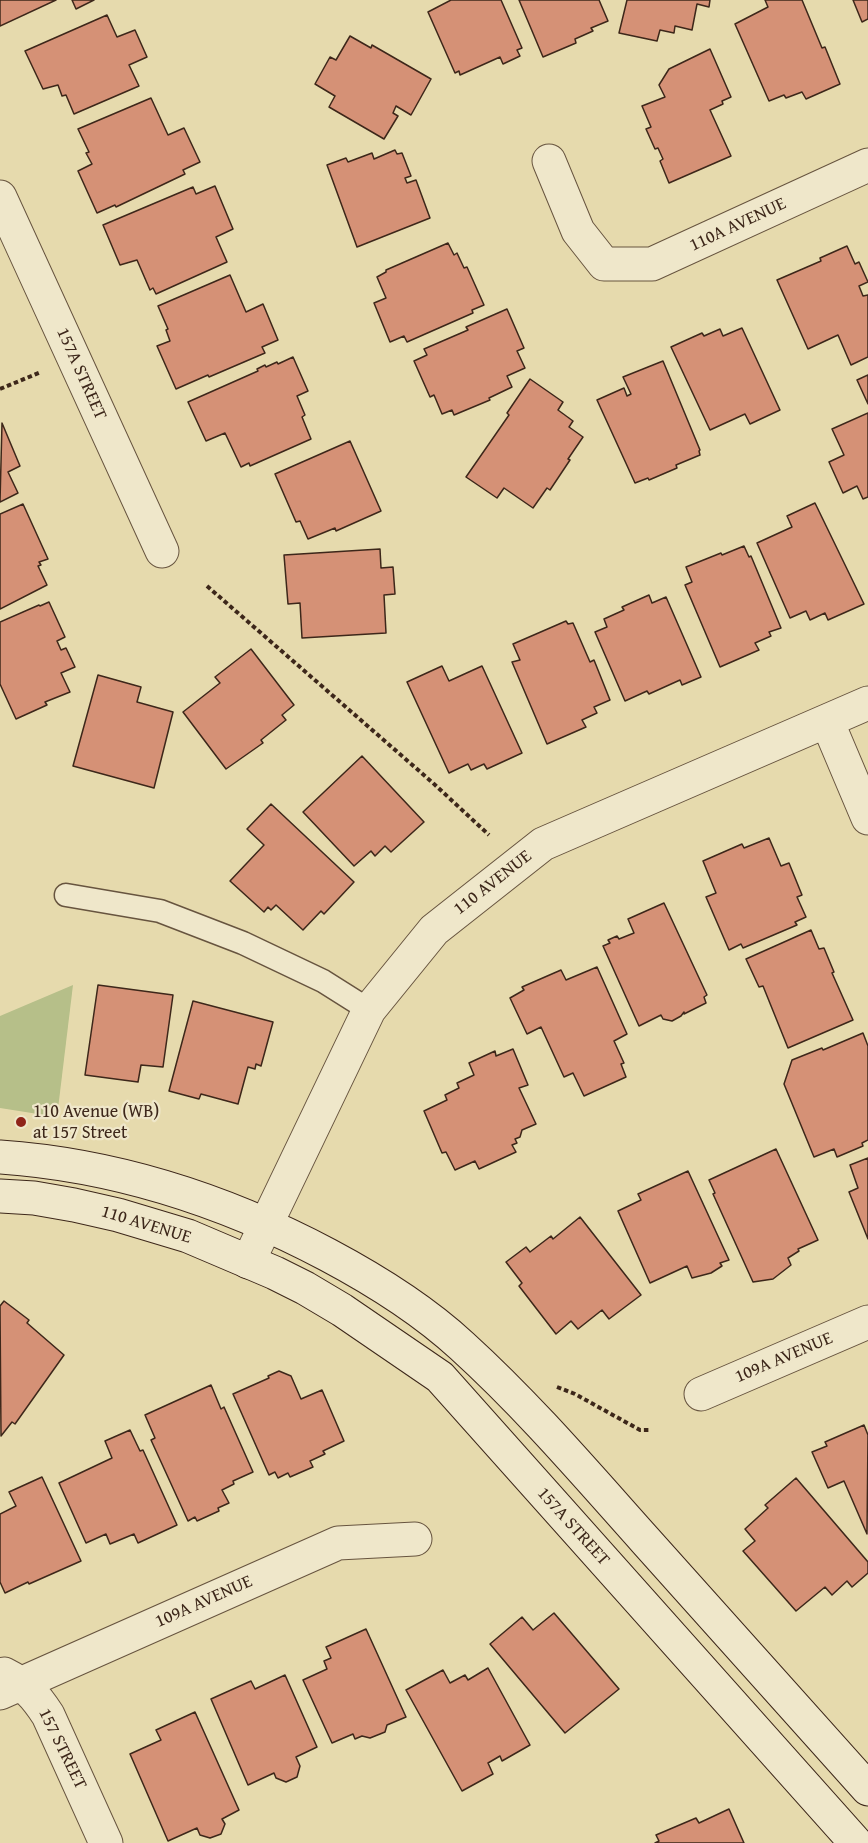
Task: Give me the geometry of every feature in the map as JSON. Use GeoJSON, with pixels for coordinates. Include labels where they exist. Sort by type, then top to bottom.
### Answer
{"type":"FeatureCollection","features":[{"type":"Feature","properties":{"kind":"street","name":"110A AVENUE"},"geometry":{"type":"LineString","coordinates":[[549,161],[578,231],[604,264],[652,264],[868,165]]}},
{"type":"Feature","properties":{"kind":"street","name":"157A STREET"},"geometry":{"type":"LineString","coordinates":[[0,197],[162,551]]}},
{"type":"Feature","properties":{"kind":"street","name":"110 AVENUE"},"geometry":{"type":"LineString","coordinates":[[0,1196],[34,1198],[118,1215],[188,1236],[248,1262],[369,1010],[434,930],[543,844],[868,703]]}},
{"type":"Feature","properties":{"kind":"street"},"geometry":{"type":"LineString","coordinates":[[827,721],[868,818]]}},
{"type":"Feature","properties":{"kind":"street"},"geometry":{"type":"LineString","coordinates":[[0,1157],[60,1164],[136,1179],[197,1197],[266,1225],[323,1252],[405,1301],[461,1344],[533,1415],[868,1790]]}},
{"type":"Feature","properties":{"kind":"street","name":"157A STREET"},"geometry":{"type":"LineString","coordinates":[[248,1262],[305,1288],[342,1310],[440,1377],[856,1843]]}},
{"type":"Feature","properties":{"kind":"street","name":"109A AVENUE"},"geometry":{"type":"LineString","coordinates":[[701,1394],[868,1322]]}},
{"type":"Feature","properties":{"kind":"street","name":"109A AVENUE"},"geometry":{"type":"LineString","coordinates":[[7,1682],[338,1543],[415,1539]]}},
{"type":"Feature","properties":{"kind":"street","name":"157 STREET"},"geometry":{"type":"LineString","coordinates":[[7,1682],[36,1697],[48,1715],[106,1843]]}},
{"type":"Feature","properties":{"kind":"lane"},"geometry":{"type":"LineString","coordinates":[[66,895],[160,911],[243,943],[323,981],[369,1010]]}},
{"type":"Feature","properties":{"kind":"path"},"geometry":{"type":"LineString","coordinates":[[0,389],[46,369]]}},
{"type":"Feature","properties":{"kind":"path"},"geometry":{"type":"LineString","coordinates":[[207,586],[433,783],[489,835]]}},
{"type":"Feature","properties":{"kind":"path"},"geometry":{"type":"LineString","coordinates":[[553,1386],[575,1394],[640,1430],[650,1430]]}},
{"type":"Feature","properties":{"kind":"green space"},"geometry":{"type":"Polygon","coordinates":[[[73,985],[57,1117],[0,1108],[0,1016],[73,985]]]}},
{"type":"Feature","properties":{"kind":"building"},"geometry":{"type":"Polygon","coordinates":[[[0,0],[56,0],[0,26],[0,0]]]}},
{"type":"Feature","properties":{"kind":"building"},"geometry":{"type":"Polygon","coordinates":[[[72,0],[94,0],[76,9],[72,0]]]}},
{"type":"Feature","properties":{"kind":"building"},"geometry":{"type":"Polygon","coordinates":[[[451,0],[501,0],[522,48],[517,50],[520,56],[503,64],[500,57],[460,75],[459,71],[455,73],[428,12],[451,0]]]}},
{"type":"Feature","properties":{"kind":"building"},"geometry":{"type":"Polygon","coordinates":[[[519,0],[599,0],[608,21],[591,28],[593,31],[575,39],[576,43],[543,57],[519,0]]]}},
{"type":"Feature","properties":{"kind":"building"},"geometry":{"type":"Polygon","coordinates":[[[627,0],[710,0],[709,7],[697,4],[692,30],[675,26],[674,33],[660,30],[657,41],[619,33],[627,0]]]}},
{"type":"Feature","properties":{"kind":"building"},"geometry":{"type":"Polygon","coordinates":[[[765,0],[802,0],[840,84],[806,99],[802,92],[786,98],[784,95],[769,101],[735,24],[768,7],[765,0]]]}},
{"type":"Feature","properties":{"kind":"building"},"geometry":{"type":"Polygon","coordinates":[[[853,0],[868,0],[868,19],[862,22],[853,0]]]}},
{"type":"Feature","properties":{"kind":"building"},"geometry":{"type":"Polygon","coordinates":[[[107,15],[117,37],[135,30],[147,57],[129,65],[139,86],[74,114],[66,95],[62,96],[58,85],[43,89],[25,51],[107,15]]]}},
{"type":"Feature","properties":{"kind":"building"},"geometry":{"type":"Polygon","coordinates":[[[350,36],[371,48],[372,45],[431,79],[411,115],[396,106],[393,113],[398,116],[384,139],[329,107],[335,96],[315,84],[330,57],[336,60],[350,36]]]}},
{"type":"Feature","properties":{"kind":"building"},"geometry":{"type":"Polygon","coordinates":[[[710,49],[731,97],[710,110],[731,156],[669,183],[660,161],[663,159],[658,148],[655,149],[646,129],[651,127],[642,106],[665,97],[659,85],[669,69],[710,49]]]}},
{"type":"Feature","properties":{"kind":"building"},"geometry":{"type":"Polygon","coordinates":[[[151,98],[168,135],[184,128],[200,162],[183,170],[185,174],[116,207],[115,205],[97,213],[78,171],[92,164],[78,129],[151,98]]]}},
{"type":"Feature","properties":{"kind":"building"},"geometry":{"type":"Polygon","coordinates":[[[395,150],[397,154],[402,153],[411,176],[405,178],[407,183],[416,180],[430,218],[357,247],[327,165],[346,158],[348,162],[372,153],[374,159],[395,150]]]}},
{"type":"Feature","properties":{"kind":"building"},"geometry":{"type":"Polygon","coordinates":[[[215,186],[233,229],[216,237],[227,262],[156,294],[153,288],[150,290],[137,260],[120,265],[103,225],[193,187],[196,194],[215,186]]]}},
{"type":"Feature","properties":{"kind":"building"},"geometry":{"type":"Polygon","coordinates":[[[448,243],[454,255],[457,253],[464,268],[467,267],[484,305],[472,310],[473,313],[407,342],[404,336],[390,342],[374,303],[386,298],[377,277],[386,270],[448,243]]]}},
{"type":"Feature","properties":{"kind":"building"},"geometry":{"type":"Polygon","coordinates":[[[847,246],[855,264],[859,262],[868,282],[859,286],[863,296],[868,295],[868,357],[851,365],[838,335],[808,349],[777,280],[821,261],[820,258],[847,246]]]}},
{"type":"Feature","properties":{"kind":"building"},"geometry":{"type":"Polygon","coordinates":[[[230,275],[246,312],[263,304],[278,340],[262,347],[265,353],[176,389],[157,346],[170,341],[166,330],[168,329],[158,306],[230,275]]]}},
{"type":"Feature","properties":{"kind":"building"},"geometry":{"type":"Polygon","coordinates":[[[507,309],[524,348],[517,351],[525,368],[507,376],[512,387],[489,398],[490,400],[454,415],[452,410],[442,414],[434,395],[430,397],[414,361],[427,355],[424,349],[468,330],[466,327],[507,309]]]}},
{"type":"Feature","properties":{"kind":"building"},"geometry":{"type":"Polygon","coordinates":[[[742,328],[780,410],[750,424],[745,414],[710,430],[671,347],[702,333],[704,336],[720,329],[723,336],[742,328]]]}},
{"type":"Feature","properties":{"kind":"building"},"geometry":{"type":"Polygon","coordinates":[[[293,357],[308,391],[297,396],[311,439],[250,466],[249,463],[241,467],[225,433],[206,441],[188,402],[258,371],[257,369],[265,365],[266,367],[277,362],[278,364],[293,357]]]}},
{"type":"Feature","properties":{"kind":"building"},"geometry":{"type":"Polygon","coordinates":[[[663,361],[700,450],[700,455],[676,465],[677,468],[649,480],[648,478],[635,483],[597,400],[624,388],[627,396],[631,394],[623,377],[663,361]]]}},
{"type":"Feature","properties":{"kind":"building"},"geometry":{"type":"Polygon","coordinates":[[[868,375],[868,404],[857,380],[868,375]]]}},
{"type":"Feature","properties":{"kind":"building"},"geometry":{"type":"Polygon","coordinates":[[[530,379],[563,402],[558,410],[573,421],[569,427],[583,437],[550,490],[547,488],[533,508],[504,488],[497,498],[466,477],[509,415],[507,413],[530,379]]]}},
{"type":"Feature","properties":{"kind":"building"},"geometry":{"type":"Polygon","coordinates":[[[868,413],[868,497],[863,499],[857,486],[843,493],[829,462],[844,455],[832,429],[868,413]]]}},
{"type":"Feature","properties":{"kind":"building"},"geometry":{"type":"Polygon","coordinates":[[[2,423],[20,466],[8,472],[18,493],[0,502],[2,423]]]}},
{"type":"Feature","properties":{"kind":"building"},"geometry":{"type":"Polygon","coordinates":[[[350,441],[381,511],[336,531],[335,528],[308,539],[300,521],[296,522],[275,474],[350,441]]]}},
{"type":"Feature","properties":{"kind":"building"},"geometry":{"type":"Polygon","coordinates":[[[815,503],[864,604],[828,620],[825,613],[810,620],[806,611],[790,618],[757,543],[792,527],[787,516],[815,503]]]}},
{"type":"Feature","properties":{"kind":"building"},"geometry":{"type":"Polygon","coordinates":[[[23,504],[48,559],[39,562],[41,565],[38,566],[47,585],[0,609],[0,514],[23,504]]]}},
{"type":"Feature","properties":{"kind":"building"},"geometry":{"type":"Polygon","coordinates":[[[744,546],[749,557],[751,556],[781,628],[769,632],[771,636],[755,643],[759,650],[720,667],[685,585],[692,582],[686,567],[744,546]]]}},
{"type":"Feature","properties":{"kind":"building"},"geometry":{"type":"Polygon","coordinates":[[[380,549],[381,568],[393,567],[395,594],[384,595],[386,633],[302,638],[300,603],[288,604],[284,555],[380,549]]]}},
{"type":"Feature","properties":{"kind":"building"},"geometry":{"type":"Polygon","coordinates":[[[649,595],[652,603],[666,597],[701,677],[682,685],[680,680],[649,694],[647,691],[625,701],[595,632],[607,627],[604,619],[624,610],[622,607],[649,595]]]}},
{"type":"Feature","properties":{"kind":"building"},"geometry":{"type":"Polygon","coordinates":[[[49,602],[65,637],[57,641],[61,650],[66,648],[75,667],[61,673],[70,692],[45,702],[47,705],[16,719],[0,684],[0,622],[49,602]]]}},
{"type":"Feature","properties":{"kind":"building"},"geometry":{"type":"Polygon","coordinates":[[[566,621],[568,624],[573,623],[590,662],[594,660],[610,700],[594,707],[597,713],[582,720],[586,727],[547,744],[512,662],[520,660],[513,644],[566,621]]]}},
{"type":"Feature","properties":{"kind":"building"},"geometry":{"type":"Polygon","coordinates":[[[251,649],[294,705],[282,715],[286,720],[261,740],[263,743],[226,769],[183,712],[220,683],[215,677],[251,649]]]}},
{"type":"Feature","properties":{"kind":"building"},"geometry":{"type":"Polygon","coordinates":[[[442,666],[449,681],[482,666],[522,753],[487,769],[484,764],[471,770],[468,764],[449,773],[407,682],[442,666]]]}},
{"type":"Feature","properties":{"kind":"building"},"geometry":{"type":"Polygon","coordinates":[[[98,675],[141,687],[137,702],[173,712],[154,788],[73,766],[98,675]]]}},
{"type":"Feature","properties":{"kind":"building"},"geometry":{"type":"Polygon","coordinates":[[[362,756],[424,822],[391,852],[385,846],[375,856],[371,851],[354,866],[303,812],[362,756]]]}},
{"type":"Feature","properties":{"kind":"building"},"geometry":{"type":"Polygon","coordinates":[[[271,804],[354,882],[324,914],[321,911],[303,930],[276,905],[271,910],[268,907],[264,912],[230,881],[264,845],[247,829],[271,804]]]}},
{"type":"Feature","properties":{"kind":"building"},"geometry":{"type":"Polygon","coordinates":[[[769,838],[781,866],[789,863],[802,895],[797,897],[806,917],[795,922],[797,925],[743,948],[741,944],[729,950],[706,897],[716,893],[703,861],[742,844],[744,848],[769,838]]]}},
{"type":"Feature","properties":{"kind":"building"},"geometry":{"type":"Polygon","coordinates":[[[664,903],[707,995],[704,997],[706,1003],[684,1014],[684,1012],[672,1021],[663,1019],[661,1015],[639,1026],[603,946],[610,943],[608,940],[617,936],[619,939],[634,933],[628,919],[664,903]]]}},
{"type":"Feature","properties":{"kind":"building"},"geometry":{"type":"Polygon","coordinates":[[[811,930],[819,949],[824,948],[834,972],[832,973],[853,1020],[788,1048],[763,986],[759,987],[746,959],[811,930]]]}},
{"type":"Feature","properties":{"kind":"building"},"geometry":{"type":"Polygon","coordinates":[[[597,967],[627,1034],[614,1041],[624,1063],[621,1064],[626,1077],[584,1096],[573,1073],[564,1077],[541,1027],[527,1034],[510,998],[524,990],[522,987],[561,970],[566,980],[597,967]]]}},
{"type":"Feature","properties":{"kind":"building"},"geometry":{"type":"Polygon","coordinates":[[[98,985],[173,995],[163,1067],[141,1065],[138,1082],[85,1075],[98,985]]]}},
{"type":"Feature","properties":{"kind":"building"},"geometry":{"type":"Polygon","coordinates":[[[193,1001],[273,1022],[261,1066],[256,1064],[255,1069],[248,1067],[238,1104],[201,1094],[199,1099],[169,1091],[193,1001]]]}},
{"type":"Feature","properties":{"kind":"building"},"geometry":{"type":"Polygon","coordinates":[[[863,1033],[868,1046],[868,1140],[862,1143],[863,1146],[837,1157],[834,1149],[814,1157],[784,1084],[792,1060],[863,1033]]]}},
{"type":"Feature","properties":{"kind":"building"},"geometry":{"type":"Polygon","coordinates":[[[513,1049],[528,1085],[519,1088],[536,1124],[522,1130],[520,1137],[515,1139],[517,1143],[512,1145],[516,1152],[479,1169],[475,1161],[455,1170],[446,1152],[442,1153],[424,1111],[447,1100],[445,1095],[459,1088],[457,1083],[474,1075],[469,1063],[495,1051],[496,1056],[513,1049]]]}},
{"type":"Feature","properties":{"kind":"building"},"geometry":{"type":"Polygon","coordinates":[[[776,1149],[818,1240],[798,1249],[799,1251],[788,1258],[791,1265],[773,1279],[753,1282],[713,1194],[715,1193],[709,1180],[776,1149]]]}},
{"type":"Feature","properties":{"kind":"building"},"geometry":{"type":"Polygon","coordinates":[[[868,1158],[868,1239],[849,1192],[858,1188],[850,1165],[868,1158]]]}},
{"type":"Feature","properties":{"kind":"building"},"geometry":{"type":"Polygon","coordinates":[[[688,1171],[729,1260],[720,1263],[722,1266],[711,1273],[692,1278],[687,1266],[650,1283],[618,1211],[641,1200],[638,1194],[688,1171]]]}},
{"type":"Feature","properties":{"kind":"building"},"geometry":{"type":"Polygon","coordinates":[[[580,1217],[641,1295],[609,1319],[602,1310],[578,1329],[571,1321],[556,1334],[519,1286],[522,1283],[506,1262],[526,1247],[530,1252],[551,1236],[553,1239],[580,1217]]]}},
{"type":"Feature","properties":{"kind":"building"},"geometry":{"type":"Polygon","coordinates":[[[4,1301],[29,1320],[27,1323],[64,1355],[15,1424],[12,1422],[1,1436],[0,1306],[4,1301]]]}},
{"type":"Feature","properties":{"kind":"building"},"geometry":{"type":"Polygon","coordinates":[[[279,1371],[291,1376],[301,1399],[322,1390],[344,1441],[323,1451],[325,1454],[310,1461],[313,1467],[290,1477],[288,1473],[278,1478],[275,1472],[269,1475],[233,1394],[279,1371]]]}},
{"type":"Feature","properties":{"kind":"building"},"geometry":{"type":"Polygon","coordinates":[[[211,1385],[221,1409],[224,1407],[253,1472],[233,1481],[234,1484],[222,1490],[229,1503],[218,1508],[219,1511],[197,1521],[195,1517],[188,1521],[151,1440],[155,1438],[145,1415],[211,1385]]]}},
{"type":"Feature","properties":{"kind":"building"},"geometry":{"type":"Polygon","coordinates":[[[864,1425],[868,1435],[867,1534],[844,1481],[828,1488],[812,1452],[827,1446],[825,1442],[864,1425]]]}},
{"type":"Feature","properties":{"kind":"building"},"geometry":{"type":"Polygon","coordinates":[[[130,1430],[140,1451],[143,1450],[177,1525],[138,1543],[134,1534],[110,1544],[106,1534],[86,1543],[59,1483],[112,1458],[105,1441],[130,1430]]]}},
{"type":"Feature","properties":{"kind":"building"},"geometry":{"type":"Polygon","coordinates":[[[42,1477],[81,1561],[5,1593],[0,1582],[0,1514],[16,1506],[9,1492],[42,1477]]]}},
{"type":"Feature","properties":{"kind":"building"},"geometry":{"type":"Polygon","coordinates":[[[796,1478],[868,1562],[868,1573],[852,1587],[847,1581],[832,1595],[825,1587],[796,1611],[743,1551],[755,1541],[745,1529],[768,1508],[765,1505],[796,1478]]]}},
{"type":"Feature","properties":{"kind":"building"},"geometry":{"type":"Polygon","coordinates":[[[554,1613],[619,1689],[565,1733],[490,1644],[522,1617],[533,1630],[554,1613]]]}},
{"type":"Feature","properties":{"kind":"building"},"geometry":{"type":"Polygon","coordinates":[[[366,1629],[406,1717],[387,1725],[385,1732],[370,1738],[362,1736],[355,1739],[353,1734],[332,1743],[303,1680],[327,1669],[324,1661],[331,1658],[326,1647],[366,1629]]]}},
{"type":"Feature","properties":{"kind":"building"},"geometry":{"type":"Polygon","coordinates":[[[488,1668],[530,1745],[502,1761],[500,1756],[488,1763],[493,1774],[462,1791],[406,1690],[443,1670],[450,1683],[465,1675],[468,1680],[488,1668]]]}},
{"type":"Feature","properties":{"kind":"building"},"geometry":{"type":"Polygon","coordinates":[[[285,1675],[317,1747],[296,1757],[300,1766],[297,1777],[286,1782],[276,1778],[274,1773],[248,1785],[211,1699],[251,1681],[255,1689],[285,1675]]]}},
{"type":"Feature","properties":{"kind":"building"},"geometry":{"type":"Polygon","coordinates":[[[195,1712],[239,1810],[222,1819],[225,1824],[221,1834],[210,1838],[200,1835],[197,1828],[168,1841],[130,1754],[161,1740],[156,1730],[195,1712]]]}},
{"type":"Feature","properties":{"kind":"building"},"geometry":{"type":"Polygon","coordinates":[[[729,1809],[744,1843],[655,1843],[659,1841],[656,1835],[696,1818],[699,1823],[729,1809]]]}},
{"type":"Feature","properties":{"kind":"place","name":"110 Avenue (WB) at 157 Street"},"geometry":{"type":"Point","coordinates":[21,1122]}}]}
